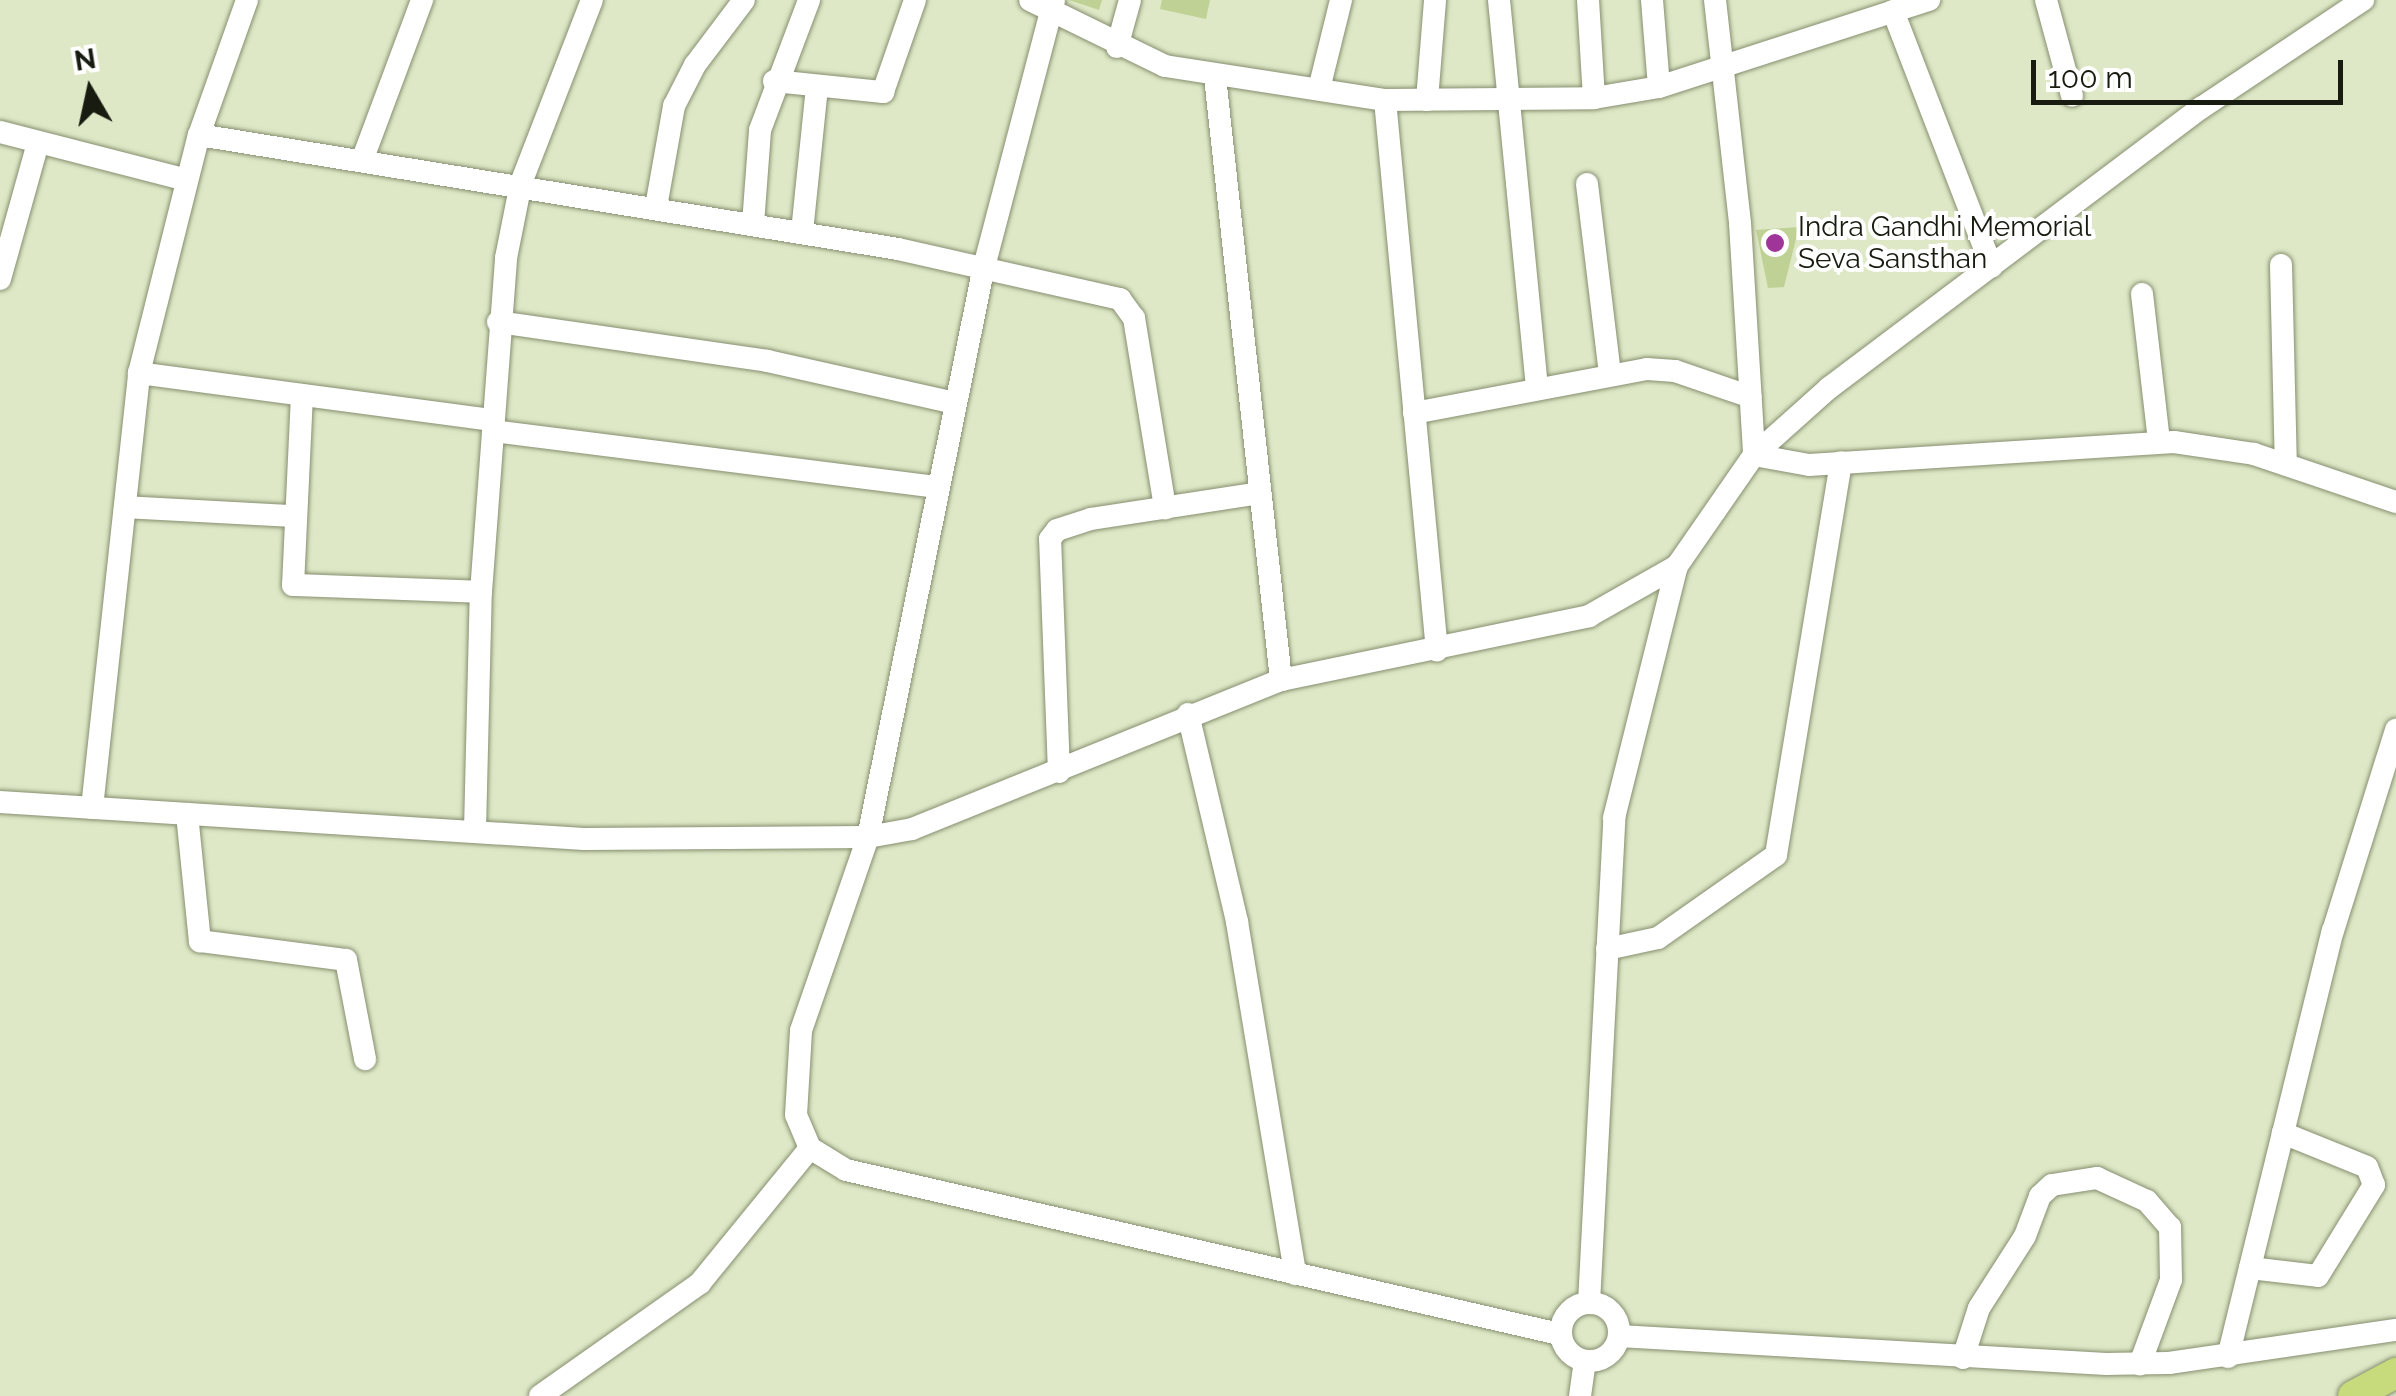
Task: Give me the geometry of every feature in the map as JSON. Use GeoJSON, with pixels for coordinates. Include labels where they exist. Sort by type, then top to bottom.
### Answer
{"type":"FeatureCollection","features":[{"type":"Feature","properties":{"kind":"main road"},"geometry":{"type":"LineString","coordinates":[[2352,1396],[2396,1372]]}},
{"type":"Feature","properties":{"kind":"street"},"geometry":{"type":"LineString","coordinates":[[92,808],[139,373],[199,134],[247,0]]}},
{"type":"Feature","properties":{"kind":"street"},"geometry":{"type":"LineString","coordinates":[[363,158],[422,0]]}},
{"type":"Feature","properties":{"kind":"street"},"geometry":{"type":"LineString","coordinates":[[475,830],[481,592],[498,322],[521,183],[592,0]]}},
{"type":"Feature","properties":{"kind":"street"},"geometry":{"type":"LineString","coordinates":[[656,206],[674,106],[694,65],[744,0]]}},
{"type":"Feature","properties":{"kind":"street"},"geometry":{"type":"LineString","coordinates":[[753,224],[760,130],[774,81],[810,0]]}},
{"type":"Feature","properties":{"kind":"street"},"geometry":{"type":"LineString","coordinates":[[774,81],[883,92],[915,0]]}},
{"type":"Feature","properties":{"kind":"street"},"geometry":{"type":"LineString","coordinates":[[1030,0],[1052,6],[1117,47],[1215,77],[1319,88],[1385,100],[1594,98],[1659,87],[1862,10],[1893,11],[1929,0]]}},
{"type":"Feature","properties":{"kind":"street"},"geometry":{"type":"LineString","coordinates":[[1117,47],[1130,0]]}},
{"type":"Feature","properties":{"kind":"street"},"geometry":{"type":"LineString","coordinates":[[1319,88],[1341,0]]}},
{"type":"Feature","properties":{"kind":"street"},"geometry":{"type":"LineString","coordinates":[[1428,100],[1435,0]]}},
{"type":"Feature","properties":{"kind":"street"},"geometry":{"type":"LineString","coordinates":[[1499,0],[1537,386]]}},
{"type":"Feature","properties":{"kind":"street"},"geometry":{"type":"LineString","coordinates":[[1588,0],[1594,98]]}},
{"type":"Feature","properties":{"kind":"street"},"geometry":{"type":"LineString","coordinates":[[1652,0],[1659,87]]}},
{"type":"Feature","properties":{"kind":"street"},"geometry":{"type":"LineString","coordinates":[[1716,0],[1718,64],[1740,223],[1754,455]]}},
{"type":"Feature","properties":{"kind":"street"},"geometry":{"type":"LineString","coordinates":[[2046,0],[2072,96]]}},
{"type":"Feature","properties":{"kind":"street"},"geometry":{"type":"LineString","coordinates":[[2310,0],[2321,23]]}},
{"type":"Feature","properties":{"kind":"street"},"geometry":{"type":"LineString","coordinates":[[1589,1303],[1614,818],[1677,566],[1754,455],[1829,388],[2321,23],[2363,0]]}},
{"type":"Feature","properties":{"kind":"street"},"geometry":{"type":"LineString","coordinates":[[1052,6],[984,266],[868,837],[801,1030],[796,1115],[810,1148],[846,1170],[1560,1334]]}},
{"type":"Feature","properties":{"kind":"street"},"geometry":{"type":"LineString","coordinates":[[1893,11],[1992,267]]}},
{"type":"Feature","properties":{"kind":"street"},"geometry":{"type":"LineString","coordinates":[[1215,77],[1281,680]]}},
{"type":"Feature","properties":{"kind":"street"},"geometry":{"type":"LineString","coordinates":[[802,232],[817,87]]}},
{"type":"Feature","properties":{"kind":"street"},"geometry":{"type":"LineString","coordinates":[[1385,100],[1437,651]]}},
{"type":"Feature","properties":{"kind":"street"},"geometry":{"type":"LineString","coordinates":[[0,132],[187,180]]}},
{"type":"Feature","properties":{"kind":"street"},"geometry":{"type":"LineString","coordinates":[[199,134],[521,183],[802,232],[984,266],[1128,305],[1165,508]]}},
{"type":"Feature","properties":{"kind":"street"},"geometry":{"type":"LineString","coordinates":[[0,279],[38,142]]}},
{"type":"Feature","properties":{"kind":"street"},"geometry":{"type":"LineString","coordinates":[[1587,184],[1610,374]]}},
{"type":"Feature","properties":{"kind":"street"},"geometry":{"type":"LineString","coordinates":[[2281,265],[2286,464]]}},
{"type":"Feature","properties":{"kind":"street"},"geometry":{"type":"LineString","coordinates":[[2142,294],[2159,442]]}},
{"type":"Feature","properties":{"kind":"street"},"geometry":{"type":"LineString","coordinates":[[498,322],[802,367],[955,403]]}},
{"type":"Feature","properties":{"kind":"street"},"geometry":{"type":"LineString","coordinates":[[1414,413],[1537,386],[1610,374],[1675,370],[1751,398]]}},
{"type":"Feature","properties":{"kind":"street"},"geometry":{"type":"LineString","coordinates":[[139,373],[938,486]]}},
{"type":"Feature","properties":{"kind":"street"},"geometry":{"type":"LineString","coordinates":[[302,395],[292,516],[292,584],[302,590],[481,592]]}},
{"type":"Feature","properties":{"kind":"street"},"geometry":{"type":"LineString","coordinates":[[1754,455],[1789,464],[2159,442],[2286,464],[2396,502]]}},
{"type":"Feature","properties":{"kind":"street"},"geometry":{"type":"LineString","coordinates":[[1607,949],[1658,938],[1776,855],[1841,462]]}},
{"type":"Feature","properties":{"kind":"street"},"geometry":{"type":"LineString","coordinates":[[1059,772],[1050,539],[1057,530],[1091,520],[1260,492]]}},
{"type":"Feature","properties":{"kind":"street"},"geometry":{"type":"LineString","coordinates":[[125,507],[292,516]]}},
{"type":"Feature","properties":{"kind":"street"},"geometry":{"type":"LineString","coordinates":[[0,802],[623,840],[868,837],[912,829],[1059,772],[1188,714],[1281,680],[1378,656],[1437,651],[1589,616],[1677,566]]}},
{"type":"Feature","properties":{"kind":"street"},"geometry":{"type":"LineString","coordinates":[[1188,714],[1237,922],[1294,1274]]}},
{"type":"Feature","properties":{"kind":"street"},"geometry":{"type":"LineString","coordinates":[[2228,1357],[2333,931],[2396,730]]}},
{"type":"Feature","properties":{"kind":"street"},"geometry":{"type":"LineString","coordinates":[[188,814],[200,941],[217,948],[346,960],[365,1059]]}},
{"type":"Feature","properties":{"kind":"street"},"geometry":{"type":"LineString","coordinates":[[2250,1268],[2306,1278],[2327,1270],[2374,1185],[2367,1167],[2283,1133]]}},
{"type":"Feature","properties":{"kind":"street"},"geometry":{"type":"LineString","coordinates":[[540,1396],[700,1284],[810,1148]]}},
{"type":"Feature","properties":{"kind":"street"},"geometry":{"type":"LineString","coordinates":[[1964,1358],[1979,1308],[2025,1236],[2040,1196],[2052,1185],[2097,1178],[2147,1201],[2170,1228],[2171,1280],[2140,1364]]}},
{"type":"Feature","properties":{"kind":"street"},"geometry":{"type":"LineString","coordinates":[[1589,1303],[1612,1314],[1619,1336],[1610,1354],[1585,1361],[1565,1349],[1560,1334],[1565,1317],[1589,1303]]}},
{"type":"Feature","properties":{"kind":"street"},"geometry":{"type":"LineString","coordinates":[[1619,1336],[1964,1358],[2140,1364],[2228,1357],[2396,1330]]}},
{"type":"Feature","properties":{"kind":"street"},"geometry":{"type":"LineString","coordinates":[[1580,1396],[1585,1361]]}},
{"type":"Feature","properties":{"kind":"building"},"geometry":{"type":"Polygon","coordinates":[[[1069,0],[1102,0],[1099,10],[1069,0]]]}},
{"type":"Feature","properties":{"kind":"building"},"geometry":{"type":"Polygon","coordinates":[[[1162,0],[1210,0],[1206,19],[1160,9],[1162,0]]]}},
{"type":"Feature","properties":{"kind":"building"},"geometry":{"type":"Polygon","coordinates":[[[1799,227],[1784,287],[1768,288],[1756,230],[1799,227]]]}},
{"type":"Feature","properties":{"kind":"place","name":"Indra Gandhi Memorial Seva Sansthan"},"geometry":{"type":"Point","coordinates":[1775,243]}}]}
